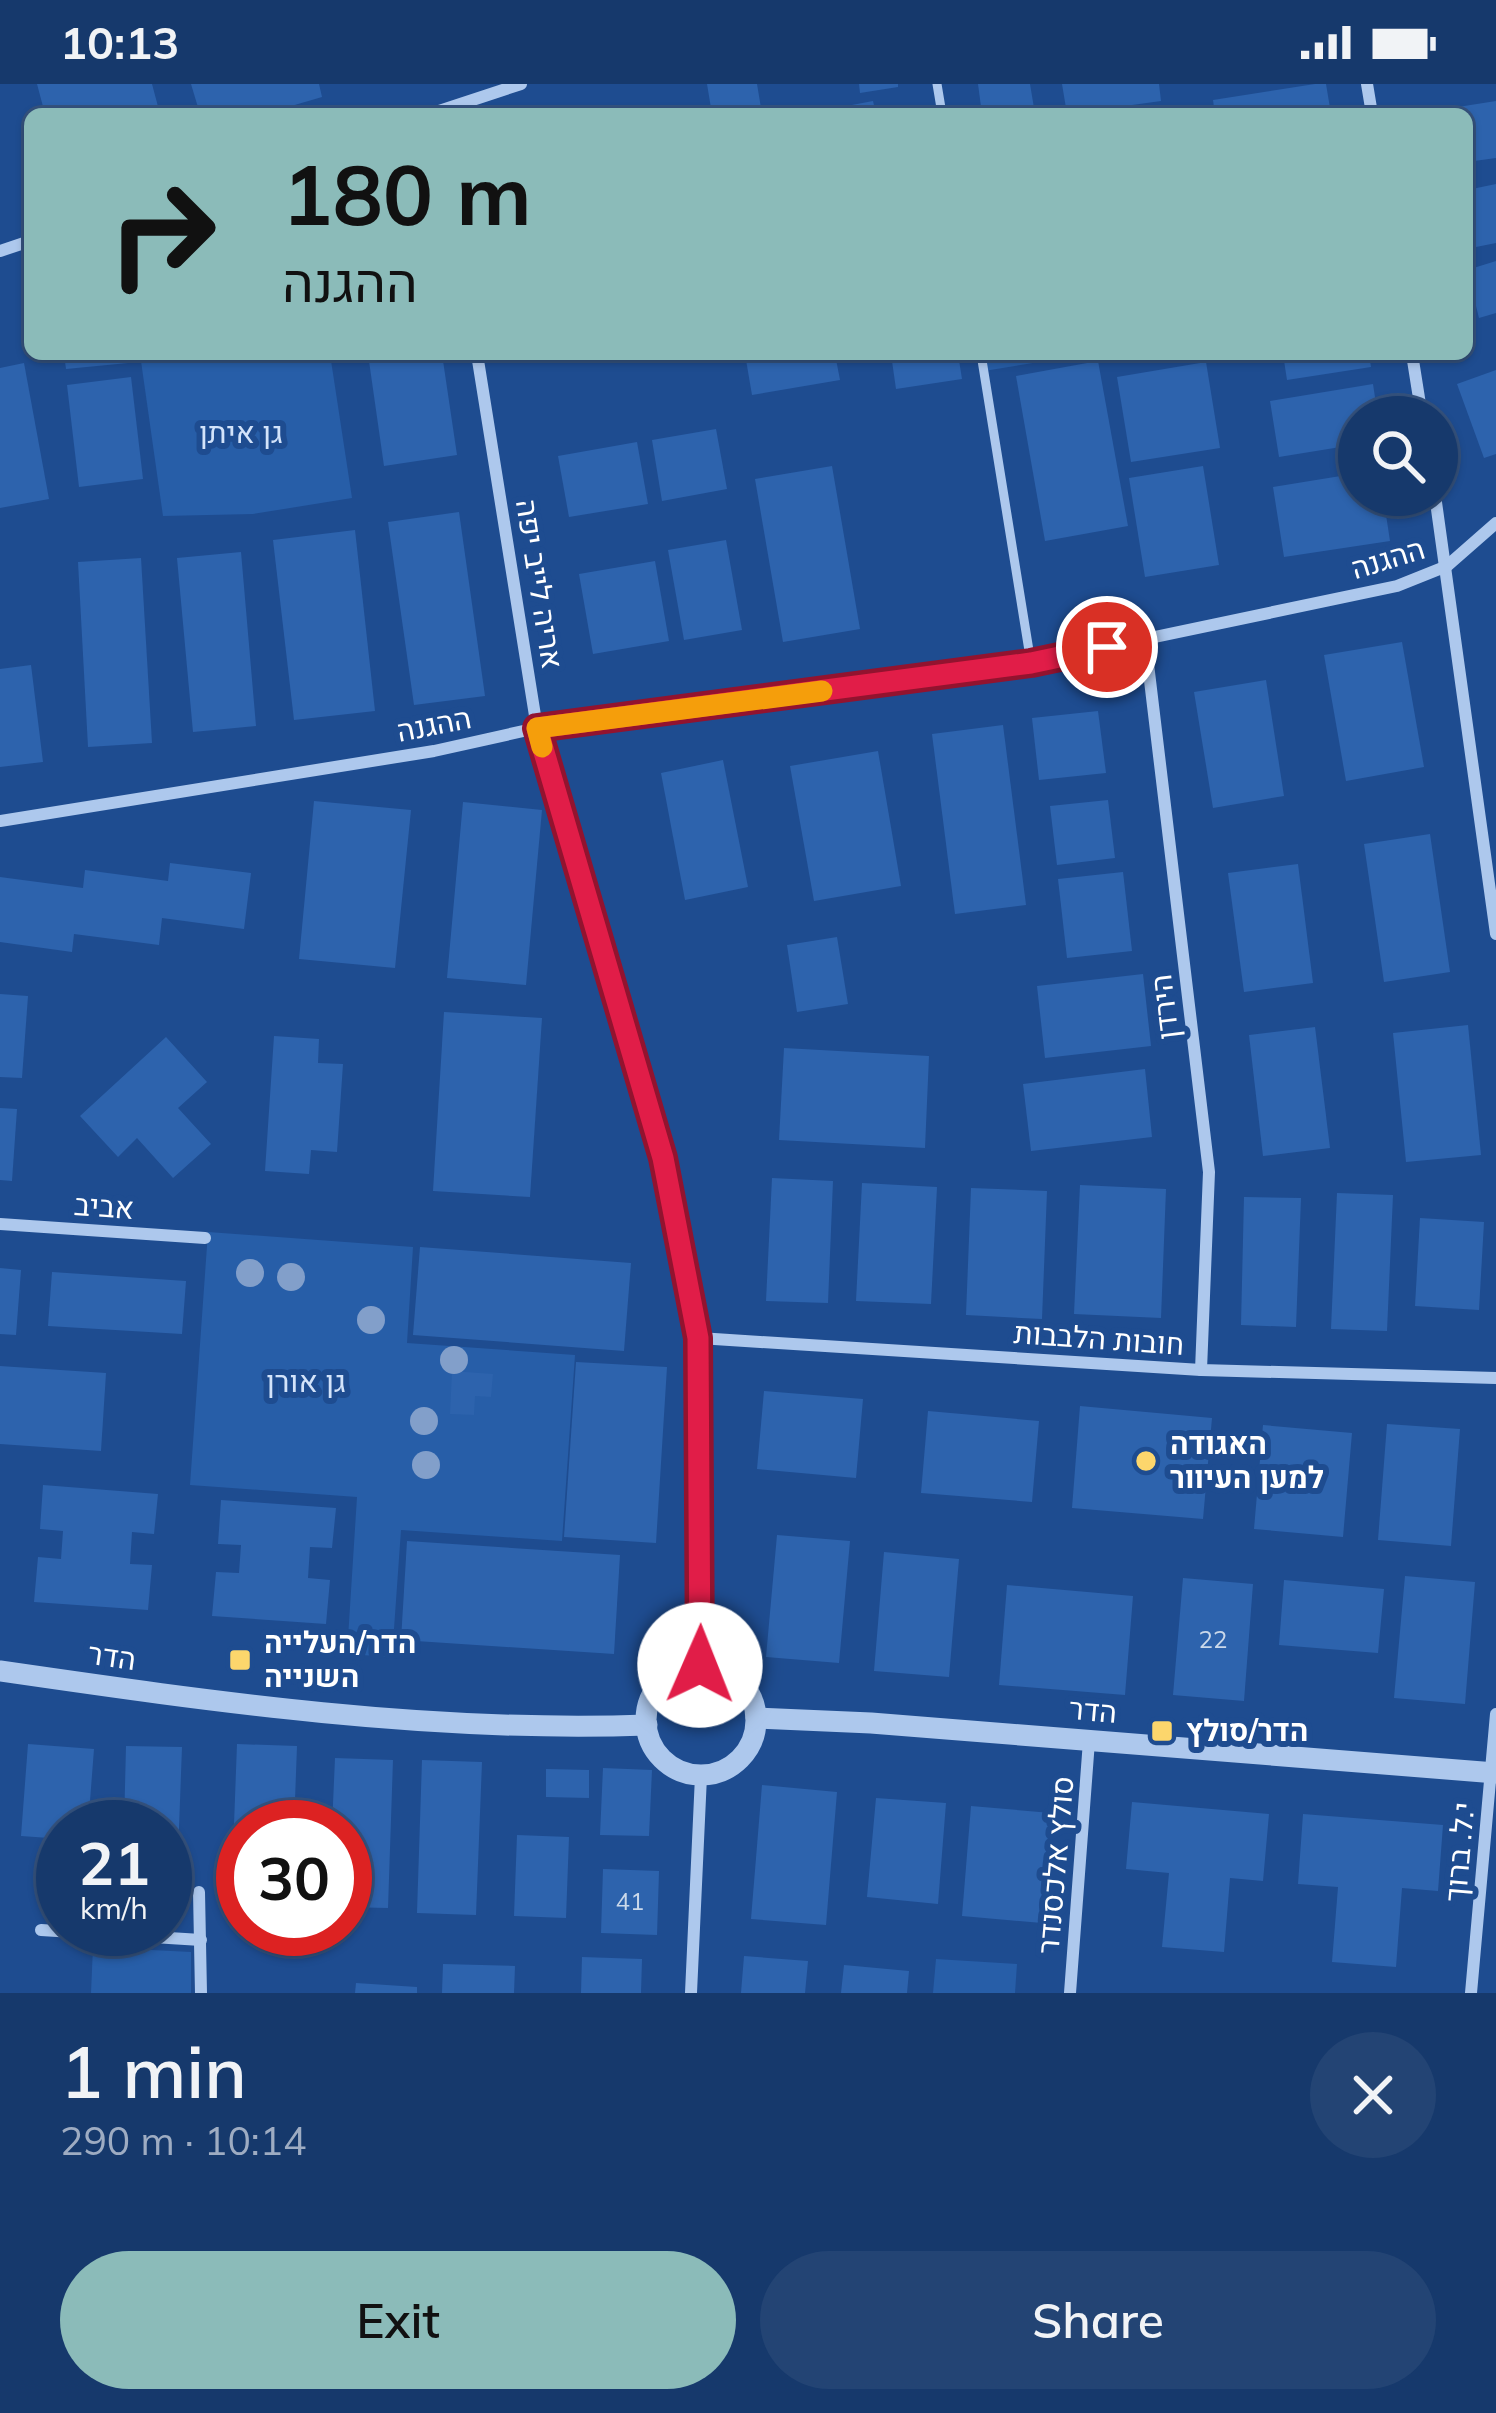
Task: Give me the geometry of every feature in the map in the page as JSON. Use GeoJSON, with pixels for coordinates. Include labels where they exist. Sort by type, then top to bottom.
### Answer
{"type":"FeatureCollection","features":[{"type":"Feature","properties":{"kind":"street"},"geometry":{"type":"LineString","coordinates":[[449,108],[521,84]]}},
{"type":"Feature","properties":{"kind":"street","name":"אריה לייב יפה"},"geometry":{"type":"LineString","coordinates":[[478,360],[537,728],[663,1158],[698,1338],[700,1665]]}},
{"type":"Feature","properties":{"kind":"street"},"geometry":{"type":"LineString","coordinates":[[1413,360],[1419,396]]}},
{"type":"Feature","properties":{"kind":"street"},"geometry":{"type":"LineString","coordinates":[[1439,516],[1496,934]]}},
{"type":"Feature","properties":{"kind":"street","name":"ההגנה"},"geometry":{"type":"LineString","coordinates":[[0,821],[434,751],[537,728],[1031,663],[1397,586],[1447,566],[1496,523]]}},
{"type":"Feature","properties":{"kind":"street","name":"הירדן"},"geometry":{"type":"LineString","coordinates":[[1144,639],[1209,1172],[1202,1370]]}},
{"type":"Feature","properties":{"kind":"street","name":"אביב"},"geometry":{"type":"LineString","coordinates":[[0,1224],[205,1238]]}},
{"type":"Feature","properties":{"kind":"street","name":"חובות הלבבות"},"geometry":{"type":"LineString","coordinates":[[698,1338],[1202,1370],[1496,1378]]}},
{"type":"Feature","properties":{"kind":"street"},"geometry":{"type":"LineString","coordinates":[[700,1665],[727,1671],[742,1683],[756,1718],[752,1743],[740,1759],[724,1771],[701,1776],[665,1762],[651,1744],[646,1725],[656,1688],[678,1670],[700,1665]]}},
{"type":"Feature","properties":{"kind":"street","name":"הדר"},"geometry":{"type":"LineString","coordinates":[[0,1671],[298,1712],[577,1728],[646,1725]]}},
{"type":"Feature","properties":{"kind":"street","name":"י.ל. ברוך"},"geometry":{"type":"LineString","coordinates":[[1471,1993],[1496,1714]]}},
{"type":"Feature","properties":{"kind":"street","name":"הדר"},"geometry":{"type":"LineString","coordinates":[[756,1718],[1494,1773]]}},
{"type":"Feature","properties":{"kind":"street","name":"סולץ אלכסנדר"},"geometry":{"type":"LineString","coordinates":[[1070,1993],[1090,1741]]}},
{"type":"Feature","properties":{"kind":"street"},"geometry":{"type":"LineString","coordinates":[[692,1993],[701,1776]]}},
{"type":"Feature","properties":{"kind":"street"},"geometry":{"type":"LineString","coordinates":[[199,1892],[201,1993]]}},
{"type":"Feature","properties":{"kind":"street"},"geometry":{"type":"LineString","coordinates":[[192,1939],[201,1940]]}},
{"type":"Feature","properties":{"kind":"lane"},"geometry":{"type":"LineString","coordinates":[[982,360],[1031,663]]}},
{"type":"Feature","properties":{"kind":"green space","name":"גן איתן"},"geometry":{"type":"Polygon","coordinates":[[[141,360],[331,360],[352,498],[253,514],[163,516],[141,360]]]}},
{"type":"Feature","properties":{"kind":"green space"},"geometry":{"type":"Polygon","coordinates":[[[982,360],[1051,360],[984,371],[982,360]]]}},
{"type":"Feature","properties":{"kind":"green space","name":"גן אורן"},"geometry":{"type":"Polygon","coordinates":[[[208,1232],[413,1247],[407,1343],[575,1355],[562,1541],[401,1530],[392,1657],[347,1654],[357,1497],[190,1485],[208,1232]]]}},
{"type":"Feature","properties":{"kind":"green space"},"geometry":{"type":"Polygon","coordinates":[[[93,1956],[191,1956],[191,1993],[91,1993],[93,1956]]]}},
{"type":"Feature","properties":{"kind":"green space"},"geometry":{"type":"Polygon","coordinates":[[[936,1959],[1017,1964],[1015,1993],[933,1993],[936,1959]]]}},
{"type":"Feature","properties":{"kind":"building"},"geometry":{"type":"Polygon","coordinates":[[[37,84],[152,84],[158,108],[43,108],[37,84]]]}},
{"type":"Feature","properties":{"kind":"building"},"geometry":{"type":"Polygon","coordinates":[[[191,84],[319,84],[322,97],[284,108],[198,108],[191,84]]]}},
{"type":"Feature","properties":{"kind":"building"},"geometry":{"type":"Polygon","coordinates":[[[707,84],[757,84],[761,108],[711,108],[707,84]]]}},
{"type":"Feature","properties":{"kind":"building"},"geometry":{"type":"Polygon","coordinates":[[[859,84],[898,84],[898,87],[860,93],[859,84]]]}},
{"type":"Feature","properties":{"kind":"building"},"geometry":{"type":"Polygon","coordinates":[[[978,84],[1030,84],[1034,108],[981,108],[978,84]]]}},
{"type":"Feature","properties":{"kind":"building"},"geometry":{"type":"Polygon","coordinates":[[[1062,84],[1159,84],[1161,101],[1066,108],[1062,84]]]}},
{"type":"Feature","properties":{"kind":"building"},"geometry":{"type":"Polygon","coordinates":[[[1326,84],[1330,108],[1214,108],[1213,100],[1326,84]]]}},
{"type":"Feature","properties":{"kind":"building"},"geometry":{"type":"Polygon","coordinates":[[[873,101],[875,108],[836,108],[873,101]]]}},
{"type":"Feature","properties":{"kind":"building"},"geometry":{"type":"Polygon","coordinates":[[[1496,101],[1496,158],[1473,161],[1473,108],[1451,108],[1496,101]]]}},
{"type":"Feature","properties":{"kind":"building"},"geometry":{"type":"Polygon","coordinates":[[[1496,184],[1496,243],[1476,247],[1473,189],[1496,184]]]}},
{"type":"Feature","properties":{"kind":"building"},"geometry":{"type":"Polygon","coordinates":[[[1496,261],[1496,313],[1479,318],[1473,268],[1496,261]]]}},
{"type":"Feature","properties":{"kind":"building"},"geometry":{"type":"Polygon","coordinates":[[[65,360],[128,360],[128,363],[66,369],[65,360]]]}},
{"type":"Feature","properties":{"kind":"building"},"geometry":{"type":"Polygon","coordinates":[[[369,360],[443,360],[457,455],[384,466],[369,360]]]}},
{"type":"Feature","properties":{"kind":"building"},"geometry":{"type":"Polygon","coordinates":[[[746,360],[836,360],[840,380],[752,395],[746,360]]]}},
{"type":"Feature","properties":{"kind":"building"},"geometry":{"type":"Polygon","coordinates":[[[892,360],[959,360],[962,379],[896,389],[892,360]]]}},
{"type":"Feature","properties":{"kind":"building"},"geometry":{"type":"Polygon","coordinates":[[[1284,360],[1370,360],[1371,367],[1287,380],[1284,360]]]}},
{"type":"Feature","properties":{"kind":"building"},"geometry":{"type":"Polygon","coordinates":[[[1098,361],[1128,526],[1045,541],[1016,376],[1098,361]]]}},
{"type":"Feature","properties":{"kind":"building"},"geometry":{"type":"Polygon","coordinates":[[[1206,362],[1220,448],[1131,462],[1117,377],[1206,362]]]}},
{"type":"Feature","properties":{"kind":"building"},"geometry":{"type":"Polygon","coordinates":[[[24,363],[49,499],[0,508],[0,368],[24,363]]]}},
{"type":"Feature","properties":{"kind":"building"},"geometry":{"type":"Polygon","coordinates":[[[1496,370],[1496,454],[1484,458],[1457,384],[1496,370]]]}},
{"type":"Feature","properties":{"kind":"building"},"geometry":{"type":"Polygon","coordinates":[[[131,377],[143,479],[79,487],[67,385],[131,377]]]}},
{"type":"Feature","properties":{"kind":"building"},"geometry":{"type":"Polygon","coordinates":[[[1373,384],[1375,396],[1338,396],[1338,447],[1279,457],[1270,401],[1373,384]]]}},
{"type":"Feature","properties":{"kind":"building"},"geometry":{"type":"Polygon","coordinates":[[[716,429],[727,489],[662,501],[652,440],[716,429]]]}},
{"type":"Feature","properties":{"kind":"building"},"geometry":{"type":"Polygon","coordinates":[[[637,442],[648,504],[569,517],[558,456],[637,442]]]}},
{"type":"Feature","properties":{"kind":"building"},"geometry":{"type":"Polygon","coordinates":[[[832,466],[860,629],[783,642],[755,479],[832,466]]]}},
{"type":"Feature","properties":{"kind":"building"},"geometry":{"type":"Polygon","coordinates":[[[1203,466],[1219,565],[1145,577],[1129,478],[1203,466]]]}},
{"type":"Feature","properties":{"kind":"building"},"geometry":{"type":"Polygon","coordinates":[[[1338,476],[1338,516],[1386,516],[1390,541],[1284,557],[1273,487],[1338,476]]]}},
{"type":"Feature","properties":{"kind":"building"},"geometry":{"type":"Polygon","coordinates":[[[459,512],[485,696],[414,705],[388,522],[459,512]]]}},
{"type":"Feature","properties":{"kind":"building"},"geometry":{"type":"Polygon","coordinates":[[[355,530],[375,711],[294,720],[273,540],[355,530]]]}},
{"type":"Feature","properties":{"kind":"building"},"geometry":{"type":"Polygon","coordinates":[[[726,540],[742,630],[684,640],[668,550],[726,540]]]}},
{"type":"Feature","properties":{"kind":"building"},"geometry":{"type":"Polygon","coordinates":[[[241,552],[256,726],[193,732],[177,558],[241,552]]]}},
{"type":"Feature","properties":{"kind":"building"},"geometry":{"type":"Polygon","coordinates":[[[141,558],[152,743],[88,747],[78,562],[141,558]]]}},
{"type":"Feature","properties":{"kind":"building"},"geometry":{"type":"Polygon","coordinates":[[[655,561],[669,641],[593,654],[579,574],[655,561]]]}},
{"type":"Feature","properties":{"kind":"building"},"geometry":{"type":"Polygon","coordinates":[[[1402,642],[1424,767],[1346,781],[1324,655],[1402,642]]]}},
{"type":"Feature","properties":{"kind":"building"},"geometry":{"type":"Polygon","coordinates":[[[31,665],[43,762],[0,767],[0,669],[31,665]]]}},
{"type":"Feature","properties":{"kind":"building"},"geometry":{"type":"Polygon","coordinates":[[[1266,680],[1284,796],[1213,808],[1194,692],[1266,680]]]}},
{"type":"Feature","properties":{"kind":"building"},"geometry":{"type":"Polygon","coordinates":[[[1098,711],[1106,773],[1039,780],[1032,718],[1098,711]]]}},
{"type":"Feature","properties":{"kind":"building"},"geometry":{"type":"Polygon","coordinates":[[[1003,725],[1026,905],[955,914],[932,734],[1003,725]]]}},
{"type":"Feature","properties":{"kind":"building"},"geometry":{"type":"Polygon","coordinates":[[[878,751],[901,886],[814,901],[790,766],[878,751]]]}},
{"type":"Feature","properties":{"kind":"building"},"geometry":{"type":"Polygon","coordinates":[[[723,760],[748,887],[685,900],[661,773],[723,760]]]}},
{"type":"Feature","properties":{"kind":"building"},"geometry":{"type":"Polygon","coordinates":[[[1108,800],[1115,858],[1057,865],[1050,806],[1108,800]]]}},
{"type":"Feature","properties":{"kind":"building"},"geometry":{"type":"Polygon","coordinates":[[[314,801],[411,810],[395,968],[299,959],[314,801]]]}},
{"type":"Feature","properties":{"kind":"building"},"geometry":{"type":"Polygon","coordinates":[[[463,802],[542,810],[526,985],[447,978],[463,802]]]}},
{"type":"Feature","properties":{"kind":"building"},"geometry":{"type":"Polygon","coordinates":[[[1430,834],[1450,972],[1384,982],[1364,844],[1430,834]]]}},
{"type":"Feature","properties":{"kind":"building"},"geometry":{"type":"Polygon","coordinates":[[[170,863],[251,873],[244,929],[162,918],[159,945],[74,934],[72,952],[0,942],[0,877],[83,888],[85,870],[168,881],[170,863]]]}},
{"type":"Feature","properties":{"kind":"building"},"geometry":{"type":"Polygon","coordinates":[[[1298,864],[1313,983],[1244,992],[1228,873],[1298,864]]]}},
{"type":"Feature","properties":{"kind":"building"},"geometry":{"type":"Polygon","coordinates":[[[1123,872],[1132,951],[1067,958],[1058,879],[1123,872]]]}},
{"type":"Feature","properties":{"kind":"building"},"geometry":{"type":"Polygon","coordinates":[[[837,937],[848,1004],[797,1012],[787,945],[837,937]]]}},
{"type":"Feature","properties":{"kind":"building"},"geometry":{"type":"Polygon","coordinates":[[[1143,974],[1151,1046],[1045,1058],[1037,986],[1143,974]]]}},
{"type":"Feature","properties":{"kind":"building"},"geometry":{"type":"Polygon","coordinates":[[[0,994],[28,996],[22,1078],[0,1077],[0,994]]]}},
{"type":"Feature","properties":{"kind":"building"},"geometry":{"type":"Polygon","coordinates":[[[444,1012],[542,1018],[530,1197],[433,1191],[444,1012]]]}},
{"type":"Feature","properties":{"kind":"building"},"geometry":{"type":"Polygon","coordinates":[[[1468,1025],[1481,1155],[1406,1162],[1393,1033],[1468,1025]]]}},
{"type":"Feature","properties":{"kind":"building"},"geometry":{"type":"Polygon","coordinates":[[[1315,1027],[1330,1148],[1263,1156],[1249,1035],[1315,1027]]]}},
{"type":"Feature","properties":{"kind":"building"},"geometry":{"type":"Polygon","coordinates":[[[274,1036],[319,1039],[318,1063],[343,1064],[337,1152],[311,1150],[309,1174],[265,1171],[274,1036]]]}},
{"type":"Feature","properties":{"kind":"building"},"geometry":{"type":"Polygon","coordinates":[[[166,1037],[207,1082],[178,1108],[211,1144],[173,1178],[137,1138],[118,1157],[80,1116],[166,1037]]]}},
{"type":"Feature","properties":{"kind":"building"},"geometry":{"type":"Polygon","coordinates":[[[784,1048],[929,1056],[925,1148],[779,1140],[784,1048]]]}},
{"type":"Feature","properties":{"kind":"building"},"geometry":{"type":"Polygon","coordinates":[[[1145,1069],[1152,1137],[1031,1151],[1023,1084],[1145,1069]]]}},
{"type":"Feature","properties":{"kind":"building"},"geometry":{"type":"Polygon","coordinates":[[[0,1108],[17,1109],[12,1181],[0,1180],[0,1108]]]}},
{"type":"Feature","properties":{"kind":"building"},"geometry":{"type":"Polygon","coordinates":[[[772,1178],[833,1181],[828,1303],[766,1301],[772,1178]]]}},
{"type":"Feature","properties":{"kind":"building"},"geometry":{"type":"Polygon","coordinates":[[[862,1183],[937,1187],[931,1304],[856,1301],[862,1183]]]}},
{"type":"Feature","properties":{"kind":"building"},"geometry":{"type":"Polygon","coordinates":[[[1080,1185],[1166,1189],[1161,1318],[1074,1314],[1080,1185]]]}},
{"type":"Feature","properties":{"kind":"building"},"geometry":{"type":"Polygon","coordinates":[[[971,1188],[1047,1191],[1042,1319],[966,1315],[971,1188]]]}},
{"type":"Feature","properties":{"kind":"building"},"geometry":{"type":"Polygon","coordinates":[[[1337,1193],[1393,1195],[1387,1331],[1331,1329],[1337,1193]]]}},
{"type":"Feature","properties":{"kind":"building"},"geometry":{"type":"Polygon","coordinates":[[[1244,1197],[1301,1198],[1296,1327],[1241,1325],[1244,1197]]]}},
{"type":"Feature","properties":{"kind":"building"},"geometry":{"type":"Polygon","coordinates":[[[1420,1218],[1484,1222],[1479,1310],[1415,1306],[1420,1218]]]}},
{"type":"Feature","properties":{"kind":"building"},"geometry":{"type":"Polygon","coordinates":[[[420,1247],[631,1263],[624,1351],[413,1335],[420,1247]]]}},
{"type":"Feature","properties":{"kind":"building"},"geometry":{"type":"Polygon","coordinates":[[[0,1268],[21,1270],[16,1335],[0,1334],[0,1268]]]}},
{"type":"Feature","properties":{"kind":"building"},"geometry":{"type":"Polygon","coordinates":[[[52,1272],[186,1281],[182,1334],[48,1326],[52,1272]]]}},
{"type":"Feature","properties":{"kind":"building"},"geometry":{"type":"Polygon","coordinates":[[[576,1362],[667,1367],[656,1543],[564,1537],[576,1362]]]}},
{"type":"Feature","properties":{"kind":"building"},"geometry":{"type":"Polygon","coordinates":[[[0,1366],[106,1373],[101,1451],[0,1444],[0,1366]]]}},
{"type":"Feature","properties":{"kind":"building"},"geometry":{"type":"Polygon","coordinates":[[[452,1371],[493,1374],[491,1397],[475,1396],[474,1415],[450,1414],[452,1371]]]}},
{"type":"Feature","properties":{"kind":"building"},"geometry":{"type":"Polygon","coordinates":[[[764,1391],[863,1399],[856,1478],[757,1469],[764,1391]]]}},
{"type":"Feature","properties":{"kind":"building","name":"האגודה למען העיוור"},"geometry":{"type":"Polygon","coordinates":[[[1080,1406],[1212,1418],[1203,1519],[1072,1508],[1080,1406]]]}},
{"type":"Feature","properties":{"kind":"building"},"geometry":{"type":"Polygon","coordinates":[[[928,1411],[1039,1421],[1032,1502],[921,1493],[928,1411]]]}},
{"type":"Feature","properties":{"kind":"building"},"geometry":{"type":"Polygon","coordinates":[[[1387,1424],[1460,1429],[1451,1546],[1378,1540],[1387,1424]]]}},
{"type":"Feature","properties":{"kind":"building"},"geometry":{"type":"Polygon","coordinates":[[[1263,1425],[1352,1433],[1343,1537],[1254,1529],[1263,1425]]]}},
{"type":"Feature","properties":{"kind":"building"},"geometry":{"type":"Polygon","coordinates":[[[43,1485],[158,1494],[154,1534],[132,1532],[130,1564],[152,1565],[148,1610],[34,1602],[38,1557],[61,1559],[63,1531],[40,1529],[43,1485]]]}},
{"type":"Feature","properties":{"kind":"building"},"geometry":{"type":"Polygon","coordinates":[[[221,1500],[336,1508],[332,1548],[310,1547],[308,1578],[330,1580],[326,1624],[212,1616],[216,1572],[239,1573],[241,1545],[218,1544],[221,1500]]]}},
{"type":"Feature","properties":{"kind":"building"},"geometry":{"type":"Polygon","coordinates":[[[777,1535],[850,1541],[839,1663],[766,1657],[777,1535]]]}},
{"type":"Feature","properties":{"kind":"building"},"geometry":{"type":"Polygon","coordinates":[[[407,1541],[620,1555],[614,1654],[401,1640],[407,1541]]]}},
{"type":"Feature","properties":{"kind":"building"},"geometry":{"type":"Polygon","coordinates":[[[884,1552],[959,1559],[949,1677],[874,1671],[884,1552]]]}},
{"type":"Feature","properties":{"kind":"building"},"geometry":{"type":"Polygon","coordinates":[[[1405,1576],[1475,1582],[1465,1704],[1394,1698],[1405,1576]]]}},
{"type":"Feature","properties":{"kind":"building"},"geometry":{"type":"Polygon","coordinates":[[[1183,1578],[1253,1584],[1244,1701],[1173,1695],[1183,1578]]]}},
{"type":"Feature","properties":{"kind":"building"},"geometry":{"type":"Polygon","coordinates":[[[1284,1580],[1384,1589],[1378,1653],[1279,1645],[1284,1580]]]}},
{"type":"Feature","properties":{"kind":"building"},"geometry":{"type":"Polygon","coordinates":[[[1007,1585],[1133,1596],[1125,1695],[999,1685],[1007,1585]]]}},
{"type":"Feature","properties":{"kind":"building"},"geometry":{"type":"Polygon","coordinates":[[[28,1744],[94,1749],[90,1800],[36,1800],[36,1837],[21,1836],[28,1744]]]}},
{"type":"Feature","properties":{"kind":"building"},"geometry":{"type":"Polygon","coordinates":[[[237,1744],[297,1746],[295,1800],[235,1800],[237,1744]]]}},
{"type":"Feature","properties":{"kind":"building"},"geometry":{"type":"Polygon","coordinates":[[[126,1746],[182,1747],[180,1800],[125,1800],[126,1746]]]}},
{"type":"Feature","properties":{"kind":"building"},"geometry":{"type":"Polygon","coordinates":[[[335,1758],[393,1760],[388,1908],[372,1908],[372,1800],[333,1800],[335,1758]]]}},
{"type":"Feature","properties":{"kind":"building"},"geometry":{"type":"Polygon","coordinates":[[[422,1760],[482,1762],[476,1915],[417,1913],[422,1760]]]}},
{"type":"Feature","properties":{"kind":"building"},"geometry":{"type":"Polygon","coordinates":[[[603,1768],[652,1770],[649,1836],[600,1835],[603,1768]]]}},
{"type":"Feature","properties":{"kind":"building"},"geometry":{"type":"Polygon","coordinates":[[[546,1769],[589,1770],[589,1798],[546,1797],[546,1769]]]}},
{"type":"Feature","properties":{"kind":"building"},"geometry":{"type":"Polygon","coordinates":[[[762,1785],[837,1792],[826,1925],[751,1919],[762,1785]]]}},
{"type":"Feature","properties":{"kind":"building"},"geometry":{"type":"Polygon","coordinates":[[[876,1798],[946,1803],[938,1904],[867,1897],[876,1798]]]}},
{"type":"Feature","properties":{"kind":"building"},"geometry":{"type":"Polygon","coordinates":[[[1132,1802],[1269,1814],[1263,1881],[1230,1878],[1224,1952],[1162,1947],[1169,1873],[1126,1869],[1132,1802]]]}},
{"type":"Feature","properties":{"kind":"building"},"geometry":{"type":"Polygon","coordinates":[[[971,1806],[1051,1813],[1042,1923],[962,1916],[971,1806]]]}},
{"type":"Feature","properties":{"kind":"building"},"geometry":{"type":"Polygon","coordinates":[[[1303,1814],[1443,1825],[1438,1891],[1402,1888],[1396,1967],[1332,1962],[1338,1887],[1298,1884],[1303,1814]]]}},
{"type":"Feature","properties":{"kind":"building"},"geometry":{"type":"Polygon","coordinates":[[[517,1835],[569,1837],[566,1918],[514,1916],[517,1835]]]}},
{"type":"Feature","properties":{"kind":"building"},"geometry":{"type":"Polygon","coordinates":[[[603,1869],[659,1871],[657,1935],[601,1933],[603,1869]]]}},
{"type":"Feature","properties":{"kind":"building"},"geometry":{"type":"Polygon","coordinates":[[[744,1956],[808,1961],[805,1993],[741,1993],[744,1956]]]}},
{"type":"Feature","properties":{"kind":"building"},"geometry":{"type":"Polygon","coordinates":[[[582,1957],[642,1959],[641,1993],[581,1993],[582,1957]]]}},
{"type":"Feature","properties":{"kind":"building"},"geometry":{"type":"Polygon","coordinates":[[[443,1964],[515,1966],[514,1993],[442,1993],[443,1964]]]}},
{"type":"Feature","properties":{"kind":"building"},"geometry":{"type":"Polygon","coordinates":[[[844,1965],[909,1971],[907,1993],[841,1993],[844,1965]]]}},
{"type":"Feature","properties":{"kind":"building"},"geometry":{"type":"Polygon","coordinates":[[[356,1983],[417,1987],[417,1993],[355,1993],[356,1983]]]}},
{"type":"Feature","properties":{"kind":"slow traffic"},"geometry":{"type":"LineString","coordinates":[[542,747],[537,728],[822,691]]}},
{"type":"Feature","properties":{"kind":"place","name":"האגודה למען העיוור"},"geometry":{"type":"Point","coordinates":[1146,1461]}},
{"type":"Feature","properties":{"kind":"place","name":"הדר/העלייה השנייה"},"geometry":{"type":"Point","coordinates":[240,1660]}},
{"type":"Feature","properties":{"kind":"place","name":"הדר/סולץ"},"geometry":{"type":"Point","coordinates":[1162,1731]}},
{"type":"Feature","properties":{"kind":"route"},"geometry":{"type":"LineString","coordinates":[[700,1665],[698,1338],[663,1158],[537,728],[1031,663],[1107,647]]}}]}
